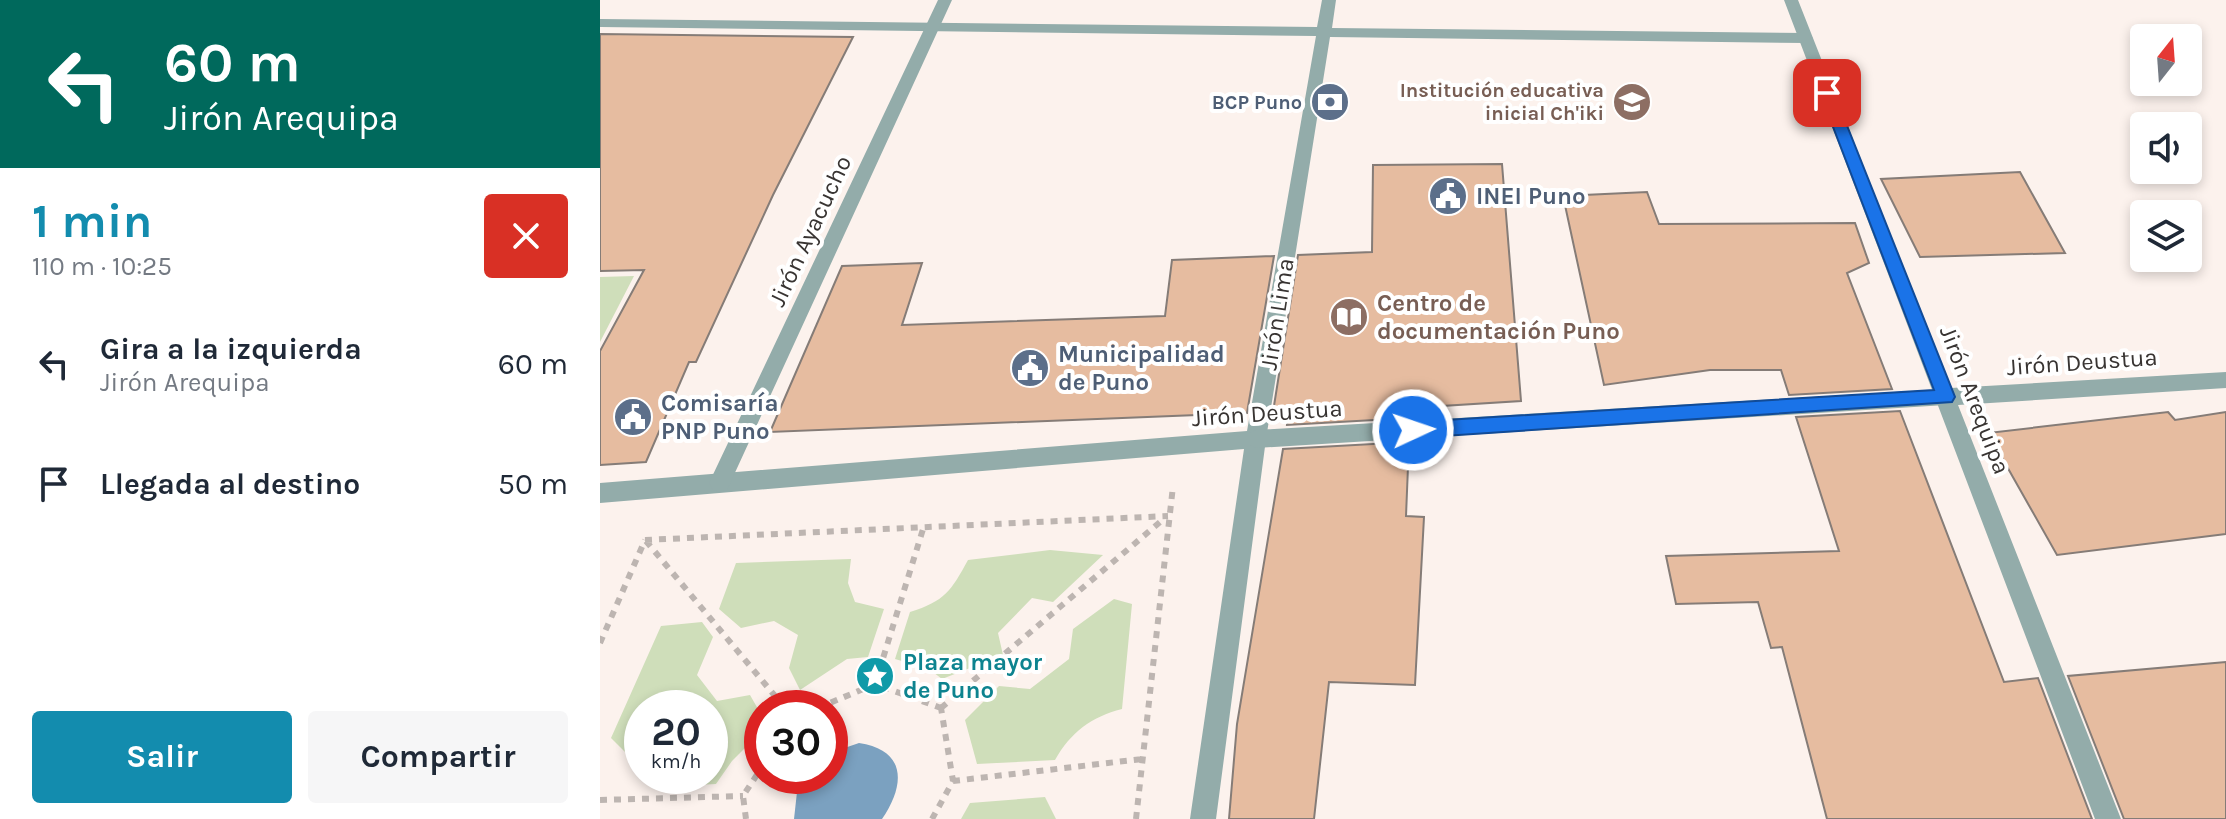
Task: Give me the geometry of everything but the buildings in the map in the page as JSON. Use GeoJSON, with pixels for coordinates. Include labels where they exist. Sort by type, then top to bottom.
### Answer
{"type":"FeatureCollection","features":[{"type":"Feature","properties":{"kind":"street","name":"Jirón Ayacucho"},"geometry":{"type":"LineString","coordinates":[[720,483],[945,0]]}},
{"type":"Feature","properties":{"kind":"street","name":"Jirón Lima"},"geometry":{"type":"LineString","coordinates":[[1203,819],[1256,439],[1321,32],[1329,0]]}},
{"type":"Feature","properties":{"kind":"street","name":"Jirón Arequipa"},"geometry":{"type":"LineString","coordinates":[[1791,0],[2108,819]]}},
{"type":"Feature","properties":{"kind":"street"},"geometry":{"type":"LineString","coordinates":[[600,23],[1806,38]]}},
{"type":"Feature","properties":{"kind":"street","name":"Jirón Deustua"},"geometry":{"type":"LineString","coordinates":[[600,493],[1256,439],[2226,380]]}},
{"type":"Feature","properties":{"kind":"path"},"geometry":{"type":"LineString","coordinates":[[645,540],[1168,516]]}},
{"type":"Feature","properties":{"kind":"path"},"geometry":{"type":"LineString","coordinates":[[941,708],[1168,516]]}},
{"type":"Feature","properties":{"kind":"path"},"geometry":{"type":"LineString","coordinates":[[1136,819],[1168,516]]}},
{"type":"Feature","properties":{"kind":"path"},"geometry":{"type":"LineString","coordinates":[[875,684],[924,526]]}},
{"type":"Feature","properties":{"kind":"path"},"geometry":{"type":"LineString","coordinates":[[600,643],[645,540]]}},
{"type":"Feature","properties":{"kind":"path"},"geometry":{"type":"LineString","coordinates":[[645,540],[770,690]]}},
{"type":"Feature","properties":{"kind":"path"},"geometry":{"type":"LineString","coordinates":[[848,695],[875,684],[941,708]]}},
{"type":"Feature","properties":{"kind":"path"},"geometry":{"type":"LineString","coordinates":[[932,819],[953,781],[941,708]]}},
{"type":"Feature","properties":{"kind":"path"},"geometry":{"type":"LineString","coordinates":[[953,781],[1142,759]]}},
{"type":"Feature","properties":{"kind":"path"},"geometry":{"type":"LineString","coordinates":[[600,800],[743,796],[746,819]]}},
{"type":"Feature","properties":{"kind":"green space"},"geometry":{"type":"Polygon","coordinates":[[[634,276],[600,342],[600,277],[634,276]]]}},
{"type":"Feature","properties":{"kind":"green space"},"geometry":{"type":"Polygon","coordinates":[[[1050,550],[1103,555],[1053,602],[1032,598],[998,633],[1003,655],[942,679],[929,669],[895,659],[910,612],[946,594],[968,560],[1050,550]]]}},
{"type":"Feature","properties":{"kind":"green space"},"geometry":{"type":"Polygon","coordinates":[[[851,559],[848,583],[855,602],[884,609],[868,657],[847,659],[800,690],[789,668],[798,635],[774,621],[741,628],[719,609],[736,563],[851,559]]]}},
{"type":"Feature","properties":{"kind":"green space"},"geometry":{"type":"Polygon","coordinates":[[[1114,599],[1132,604],[1122,709],[1101,716],[1083,727],[1055,760],[977,764],[965,720],[999,686],[1030,689],[1069,659],[1073,629],[1114,599]]]}},
{"type":"Feature","properties":{"kind":"green space"},"geometry":{"type":"Polygon","coordinates":[[[702,622],[713,637],[697,675],[709,690],[632,690],[661,626],[702,622]]]}},
{"type":"Feature","properties":{"kind":"green space"},"geometry":{"type":"Polygon","coordinates":[[[744,696],[744,749],[728,767],[728,699],[744,696]]]}},
{"type":"Feature","properties":{"kind":"green space"},"geometry":{"type":"Polygon","coordinates":[[[624,709],[624,751],[611,738],[624,709]]]}},
{"type":"Feature","properties":{"kind":"green space"},"geometry":{"type":"Polygon","coordinates":[[[1045,797],[1056,819],[961,819],[970,803],[1045,797]]]}},
{"type":"Feature","properties":{"kind":"water"},"geometry":{"type":"Polygon","coordinates":[[[859,743],[874,747],[893,761],[898,781],[882,819],[794,819],[797,794],[848,794],[848,747],[859,743]]]}},
{"type":"Feature","properties":{"kind":"place","name":"BCP Puno"},"geometry":{"type":"Point","coordinates":[1330,102]}},
{"type":"Feature","properties":{"kind":"place","name":"Institución educativa inicial Ch'iki"},"geometry":{"type":"Point","coordinates":[1632,102]}},
{"type":"Feature","properties":{"kind":"place","name":"INEI Puno"},"geometry":{"type":"Point","coordinates":[1448,196]}},
{"type":"Feature","properties":{"kind":"place","name":"Centro de documentación Puno"},"geometry":{"type":"Point","coordinates":[1349,317]}},
{"type":"Feature","properties":{"kind":"place","name":"Municipalidad de Puno"},"geometry":{"type":"Point","coordinates":[1030,368]}},
{"type":"Feature","properties":{"kind":"place","name":"Comisaría PNP Puno"},"geometry":{"type":"Point","coordinates":[633,417]}},
{"type":"Feature","properties":{"kind":"place","name":"Plaza mayor de Puno"},"geometry":{"type":"Point","coordinates":[875,676]}},
{"type":"Feature","properties":{"kind":"route"},"geometry":{"type":"LineString","coordinates":[[1413,430],[1946,397],[1827,93]]}}]}
